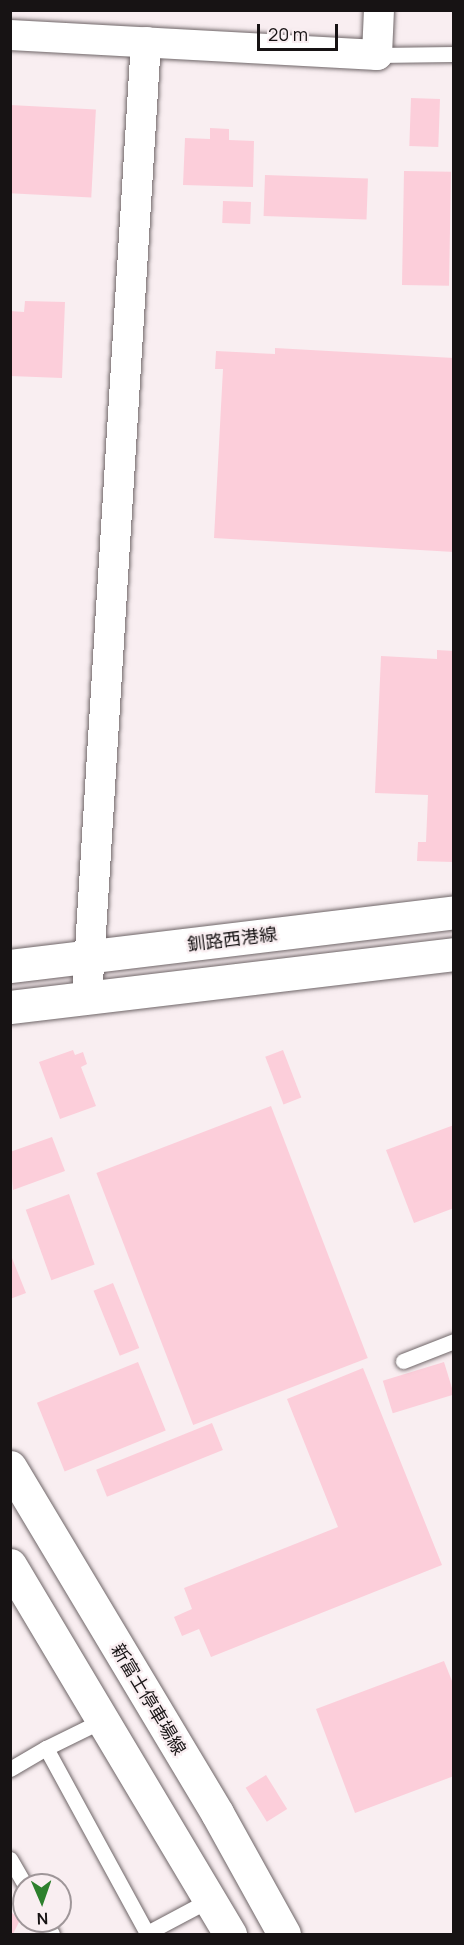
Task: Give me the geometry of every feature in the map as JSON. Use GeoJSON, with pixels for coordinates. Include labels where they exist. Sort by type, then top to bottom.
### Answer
{"type":"FeatureCollection","features":[{"type":"Feature","properties":{"kind":"main road","name":"釧路西港線"},"geometry":{"type":"LineString","coordinates":[[10,966],[453,912]]}},
{"type":"Feature","properties":{"kind":"main road"},"geometry":{"type":"LineString","coordinates":[[10,1007],[453,954]]}},
{"type":"Feature","properties":{"kind":"main road","name":"新富士停車場線"},"geometry":{"type":"LineString","coordinates":[[10,1467],[217,1813],[284,1935]]}},
{"type":"Feature","properties":{"kind":"main road"},"geometry":{"type":"LineString","coordinates":[[10,1565],[230,1935]]}},
{"type":"Feature","properties":{"kind":"street"},"geometry":{"type":"LineString","coordinates":[[10,35],[377,55],[380,10]]}},
{"type":"Feature","properties":{"kind":"street"},"geometry":{"type":"LineString","coordinates":[[87,998],[146,42]]}},
{"type":"Feature","properties":{"kind":"lane"},"geometry":{"type":"LineString","coordinates":[[377,55],[453,54]]}},
{"type":"Feature","properties":{"kind":"lane"},"geometry":{"type":"LineString","coordinates":[[403,1362],[453,1341]]}},
{"type":"Feature","properties":{"kind":"lane"},"geometry":{"type":"LineString","coordinates":[[10,1769],[103,1720]]}},
{"type":"Feature","properties":{"kind":"lane"},"geometry":{"type":"LineString","coordinates":[[46,1748],[146,1934],[209,1900]]}},
{"type":"Feature","properties":{"kind":"lane"},"geometry":{"type":"LineString","coordinates":[[10,1859],[18,1873]]}},
{"type":"Feature","properties":{"kind":"building"},"geometry":{"type":"Polygon","coordinates":[[[411,98],[440,99],[438,147],[409,146],[411,98]]]}},
{"type":"Feature","properties":{"kind":"building"},"geometry":{"type":"Polygon","coordinates":[[[10,105],[96,110],[91,197],[10,193],[10,105]]]}},
{"type":"Feature","properties":{"kind":"building"},"geometry":{"type":"Polygon","coordinates":[[[210,128],[229,129],[229,140],[254,141],[253,187],[183,185],[185,138],[210,139],[210,128]]]}},
{"type":"Feature","properties":{"kind":"building"},"geometry":{"type":"Polygon","coordinates":[[[404,171],[451,172],[449,286],[402,285],[404,171]]]}},
{"type":"Feature","properties":{"kind":"building"},"geometry":{"type":"Polygon","coordinates":[[[265,175],[368,179],[367,220],[264,216],[265,175]]]}},
{"type":"Feature","properties":{"kind":"building"},"geometry":{"type":"Polygon","coordinates":[[[223,201],[251,202],[250,224],[222,223],[223,201]]]}},
{"type":"Feature","properties":{"kind":"building"},"geometry":{"type":"Polygon","coordinates":[[[25,301],[65,302],[62,378],[10,376],[10,311],[24,312],[25,301]]]}},
{"type":"Feature","properties":{"kind":"building"},"geometry":{"type":"Polygon","coordinates":[[[275,348],[454,358],[454,552],[214,538],[223,369],[215,369],[216,351],[275,354],[275,348]]]}},
{"type":"Feature","properties":{"kind":"building"},"geometry":{"type":"Polygon","coordinates":[[[437,650],[454,651],[454,862],[417,861],[418,842],[426,842],[428,795],[375,793],[381,656],[437,659],[437,650]]]}},
{"type":"Feature","properties":{"kind":"building"},"geometry":{"type":"Polygon","coordinates":[[[73,1050],[75,1055],[83,1052],[87,1064],[81,1067],[96,1106],[60,1119],[39,1062],[73,1050]]]}},
{"type":"Feature","properties":{"kind":"building"},"geometry":{"type":"Polygon","coordinates":[[[283,1050],[301,1098],[284,1104],[265,1057],[283,1050]]]}},
{"type":"Feature","properties":{"kind":"building"},"geometry":{"type":"Polygon","coordinates":[[[271,1106],[368,1358],[193,1425],[96,1173],[271,1106]]]}},
{"type":"Feature","properties":{"kind":"building"},"geometry":{"type":"Polygon","coordinates":[[[454,1125],[454,1208],[414,1223],[386,1150],[454,1125]]]}},
{"type":"Feature","properties":{"kind":"building"},"geometry":{"type":"Polygon","coordinates":[[[52,1137],[65,1171],[13,1190],[10,1152],[52,1137]]]}},
{"type":"Feature","properties":{"kind":"building"},"geometry":{"type":"Polygon","coordinates":[[[69,1194],[95,1264],[51,1280],[26,1210],[69,1194]]]}},
{"type":"Feature","properties":{"kind":"building"},"geometry":{"type":"Polygon","coordinates":[[[10,1253],[26,1293],[10,1299],[10,1253]]]}},
{"type":"Feature","properties":{"kind":"building"},"geometry":{"type":"Polygon","coordinates":[[[113,1283],[139,1348],[120,1356],[94,1291],[113,1283]]]}},
{"type":"Feature","properties":{"kind":"building"},"geometry":{"type":"Polygon","coordinates":[[[138,1362],[166,1431],[65,1471],[37,1403],[138,1362]]]}},
{"type":"Feature","properties":{"kind":"building"},"geometry":{"type":"Polygon","coordinates":[[[444,1362],[454,1395],[393,1413],[383,1381],[444,1362]]]}},
{"type":"Feature","properties":{"kind":"building"},"geometry":{"type":"Polygon","coordinates":[[[363,1368],[442,1565],[211,1657],[199,1629],[182,1636],[174,1617],[192,1609],[184,1588],[338,1527],[287,1399],[363,1368]]]}},
{"type":"Feature","properties":{"kind":"building"},"geometry":{"type":"Polygon","coordinates":[[[212,1423],[223,1450],[107,1497],[96,1470],[212,1423]]]}},
{"type":"Feature","properties":{"kind":"building"},"geometry":{"type":"Polygon","coordinates":[[[444,1661],[454,1686],[454,1776],[355,1813],[316,1709],[444,1661]]]}},
{"type":"Feature","properties":{"kind":"building"},"geometry":{"type":"Polygon","coordinates":[[[266,1775],[287,1809],[267,1822],[246,1788],[266,1775]]]}},
{"type":"Feature","properties":{"kind":"building"},"geometry":{"type":"Polygon","coordinates":[[[10,1911],[14,1933],[10,1934],[10,1911]]]}}]}
